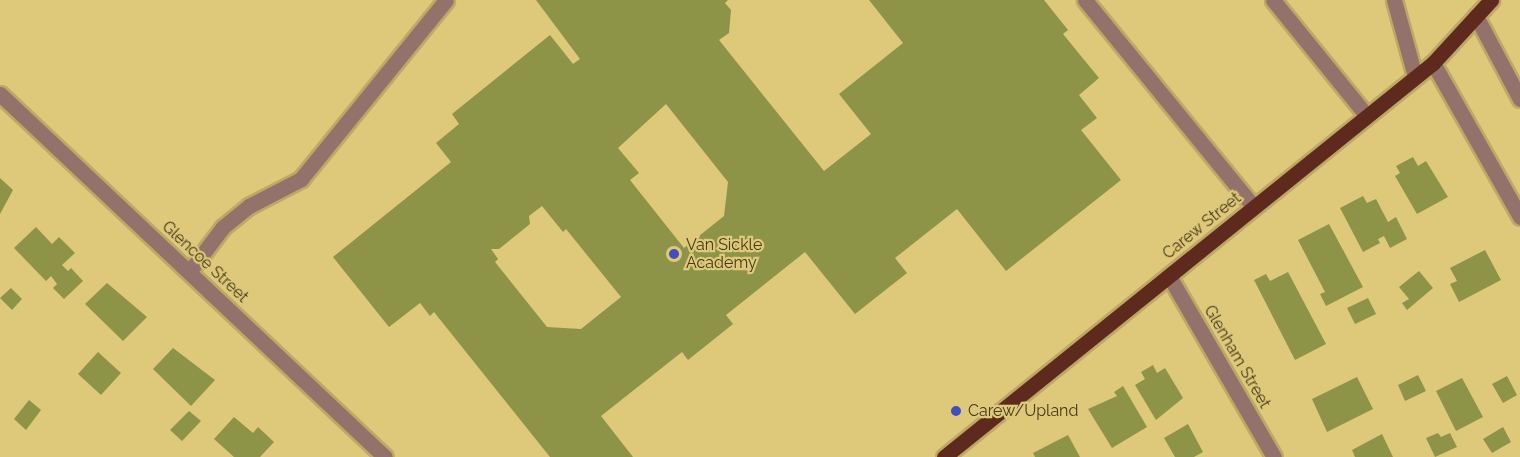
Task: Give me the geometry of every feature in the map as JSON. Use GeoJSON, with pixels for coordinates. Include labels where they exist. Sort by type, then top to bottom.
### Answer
{"type":"FeatureCollection","features":[{"type":"Feature","properties":{"kind":"main road","name":"Carew Street"},"geometry":{"type":"LineString","coordinates":[[944,457],[1433,63],[1491,0]]}},
{"type":"Feature","properties":{"kind":"main road","name":"Carew Street"},"geometry":{"type":"LineString","coordinates":[[1476,16],[1500,0]]}},
{"type":"Feature","properties":{"kind":"street"},"geometry":{"type":"LineString","coordinates":[[189,272],[223,227],[249,206],[301,178],[446,0]]}},
{"type":"Feature","properties":{"kind":"street"},"geometry":{"type":"LineString","coordinates":[[1085,0],[1254,207]]}},
{"type":"Feature","properties":{"kind":"street"},"geometry":{"type":"LineString","coordinates":[[1273,0],[1366,115]]}},
{"type":"Feature","properties":{"kind":"street"},"geometry":{"type":"LineString","coordinates":[[1394,0],[1416,76]]}},
{"type":"Feature","properties":{"kind":"street"},"geometry":{"type":"LineString","coordinates":[[1476,16],[1520,99]]}},
{"type":"Feature","properties":{"kind":"street"},"geometry":{"type":"LineString","coordinates":[[1433,63],[1520,216]]}},
{"type":"Feature","properties":{"kind":"street","name":"Glencoe Street"},"geometry":{"type":"LineString","coordinates":[[0,93],[385,457]]}},
{"type":"Feature","properties":{"kind":"street","name":"Glenham Street"},"geometry":{"type":"LineString","coordinates":[[1169,276],[1274,457]]}},
{"type":"Feature","properties":{"kind":"building"},"geometry":{"type":"Polygon","coordinates":[[[536,0],[728,0],[725,3],[731,10],[729,33],[719,40],[824,171],[871,134],[839,94],[903,43],[869,0],[1044,0],[1068,30],[1063,34],[1099,78],[1079,95],[1097,118],[1081,130],[1121,180],[1006,271],[957,209],[895,258],[907,273],[855,314],[805,252],[726,315],[733,324],[688,360],[682,352],[601,416],[633,457],[550,457],[434,312],[430,316],[420,303],[389,327],[333,257],[451,162],[436,143],[459,124],[452,114],[550,35],[573,64],[580,59],[536,0]],[[666,104],[618,148],[639,173],[630,180],[684,248],[724,216],[728,182],[666,104]],[[542,206],[529,216],[530,224],[499,249],[491,249],[498,259],[495,262],[547,327],[581,329],[621,297],[566,229],[563,232],[542,206]]]}},
{"type":"Feature","properties":{"kind":"building"},"geometry":{"type":"Polygon","coordinates":[[[1413,157],[1418,166],[1426,161],[1448,197],[1417,214],[1395,176],[1400,173],[1396,166],[1413,157]]]}},
{"type":"Feature","properties":{"kind":"building"},"geometry":{"type":"Polygon","coordinates":[[[0,178],[13,190],[0,214],[0,178]]]}},
{"type":"Feature","properties":{"kind":"building"},"geometry":{"type":"Polygon","coordinates":[[[1363,196],[1367,203],[1376,199],[1388,222],[1396,217],[1407,239],[1390,248],[1384,236],[1378,239],[1380,243],[1363,252],[1340,208],[1363,196]]]}},
{"type":"Feature","properties":{"kind":"building"},"geometry":{"type":"Polygon","coordinates":[[[1329,224],[1363,287],[1326,306],[1320,294],[1325,292],[1298,240],[1329,224]]]}},
{"type":"Feature","properties":{"kind":"building"},"geometry":{"type":"Polygon","coordinates":[[[36,227],[52,244],[59,237],[75,253],[62,265],[68,271],[71,268],[83,281],[64,299],[53,288],[57,284],[51,276],[46,281],[14,248],[36,227]]]}},
{"type":"Feature","properties":{"kind":"building"},"geometry":{"type":"Polygon","coordinates":[[[1485,250],[1501,280],[1459,302],[1450,284],[1457,281],[1450,268],[1485,250]]]}},
{"type":"Feature","properties":{"kind":"building"},"geometry":{"type":"Polygon","coordinates":[[[1419,271],[1433,288],[1407,310],[1402,303],[1409,299],[1399,287],[1419,271]]]}},
{"type":"Feature","properties":{"kind":"building"},"geometry":{"type":"Polygon","coordinates":[[[1288,272],[1326,344],[1295,360],[1254,280],[1266,274],[1270,281],[1288,272]]]}},
{"type":"Feature","properties":{"kind":"building"},"geometry":{"type":"Polygon","coordinates":[[[107,283],[147,317],[123,341],[85,304],[107,283]]]}},
{"type":"Feature","properties":{"kind":"building"},"geometry":{"type":"Polygon","coordinates":[[[11,288],[22,299],[12,310],[0,298],[11,288]]]}},
{"type":"Feature","properties":{"kind":"building"},"geometry":{"type":"Polygon","coordinates":[[[1368,298],[1376,314],[1355,324],[1347,308],[1368,298]]]}},
{"type":"Feature","properties":{"kind":"building"},"geometry":{"type":"Polygon","coordinates":[[[173,348],[215,380],[191,406],[153,369],[173,348]]]}},
{"type":"Feature","properties":{"kind":"building"},"geometry":{"type":"Polygon","coordinates":[[[98,352],[121,373],[101,395],[78,374],[98,352]]]}},
{"type":"Feature","properties":{"kind":"building"},"geometry":{"type":"Polygon","coordinates":[[[1153,365],[1157,373],[1165,368],[1183,398],[1156,420],[1135,385],[1145,379],[1141,372],[1153,365]]]}},
{"type":"Feature","properties":{"kind":"building"},"geometry":{"type":"Polygon","coordinates":[[[1418,375],[1426,391],[1405,401],[1398,385],[1418,375]]]}},
{"type":"Feature","properties":{"kind":"building"},"geometry":{"type":"Polygon","coordinates":[[[1507,376],[1517,395],[1503,403],[1492,384],[1507,376]]]}},
{"type":"Feature","properties":{"kind":"building"},"geometry":{"type":"Polygon","coordinates":[[[1357,377],[1373,409],[1327,432],[1312,399],[1357,377]]]}},
{"type":"Feature","properties":{"kind":"building"},"geometry":{"type":"Polygon","coordinates":[[[1462,378],[1483,417],[1456,431],[1436,391],[1462,378]]]}},
{"type":"Feature","properties":{"kind":"building"},"geometry":{"type":"Polygon","coordinates":[[[1123,386],[1147,427],[1112,448],[1088,409],[1117,396],[1114,392],[1123,386]]]}},
{"type":"Feature","properties":{"kind":"building"},"geometry":{"type":"Polygon","coordinates":[[[29,400],[41,410],[26,430],[14,419],[29,400]]]}},
{"type":"Feature","properties":{"kind":"building"},"geometry":{"type":"Polygon","coordinates":[[[189,411],[201,421],[182,441],[170,430],[189,411]]]}},
{"type":"Feature","properties":{"kind":"building"},"geometry":{"type":"Polygon","coordinates":[[[234,417],[253,433],[258,427],[274,442],[260,457],[234,457],[214,439],[234,417]]]}},
{"type":"Feature","properties":{"kind":"building"},"geometry":{"type":"Polygon","coordinates":[[[1188,424],[1203,452],[1194,457],[1175,457],[1164,438],[1188,424]]]}},
{"type":"Feature","properties":{"kind":"building"},"geometry":{"type":"Polygon","coordinates":[[[1503,427],[1511,442],[1492,453],[1483,439],[1503,427]]]}},
{"type":"Feature","properties":{"kind":"building"},"geometry":{"type":"Polygon","coordinates":[[[1438,433],[1441,437],[1450,433],[1457,447],[1435,457],[1426,438],[1438,433]]]}},
{"type":"Feature","properties":{"kind":"building"},"geometry":{"type":"Polygon","coordinates":[[[1382,434],[1393,457],[1355,457],[1352,450],[1382,434]]]}},
{"type":"Feature","properties":{"kind":"building"},"geometry":{"type":"Polygon","coordinates":[[[1068,435],[1080,457],[1035,457],[1033,453],[1068,435]]]}},
{"type":"Feature","properties":{"kind":"place","name":"Van Sickle Academy"},"geometry":{"type":"Point","coordinates":[674,254]}},
{"type":"Feature","properties":{"kind":"place","name":"Carew/Upland"},"geometry":{"type":"Point","coordinates":[956,411]}}]}
